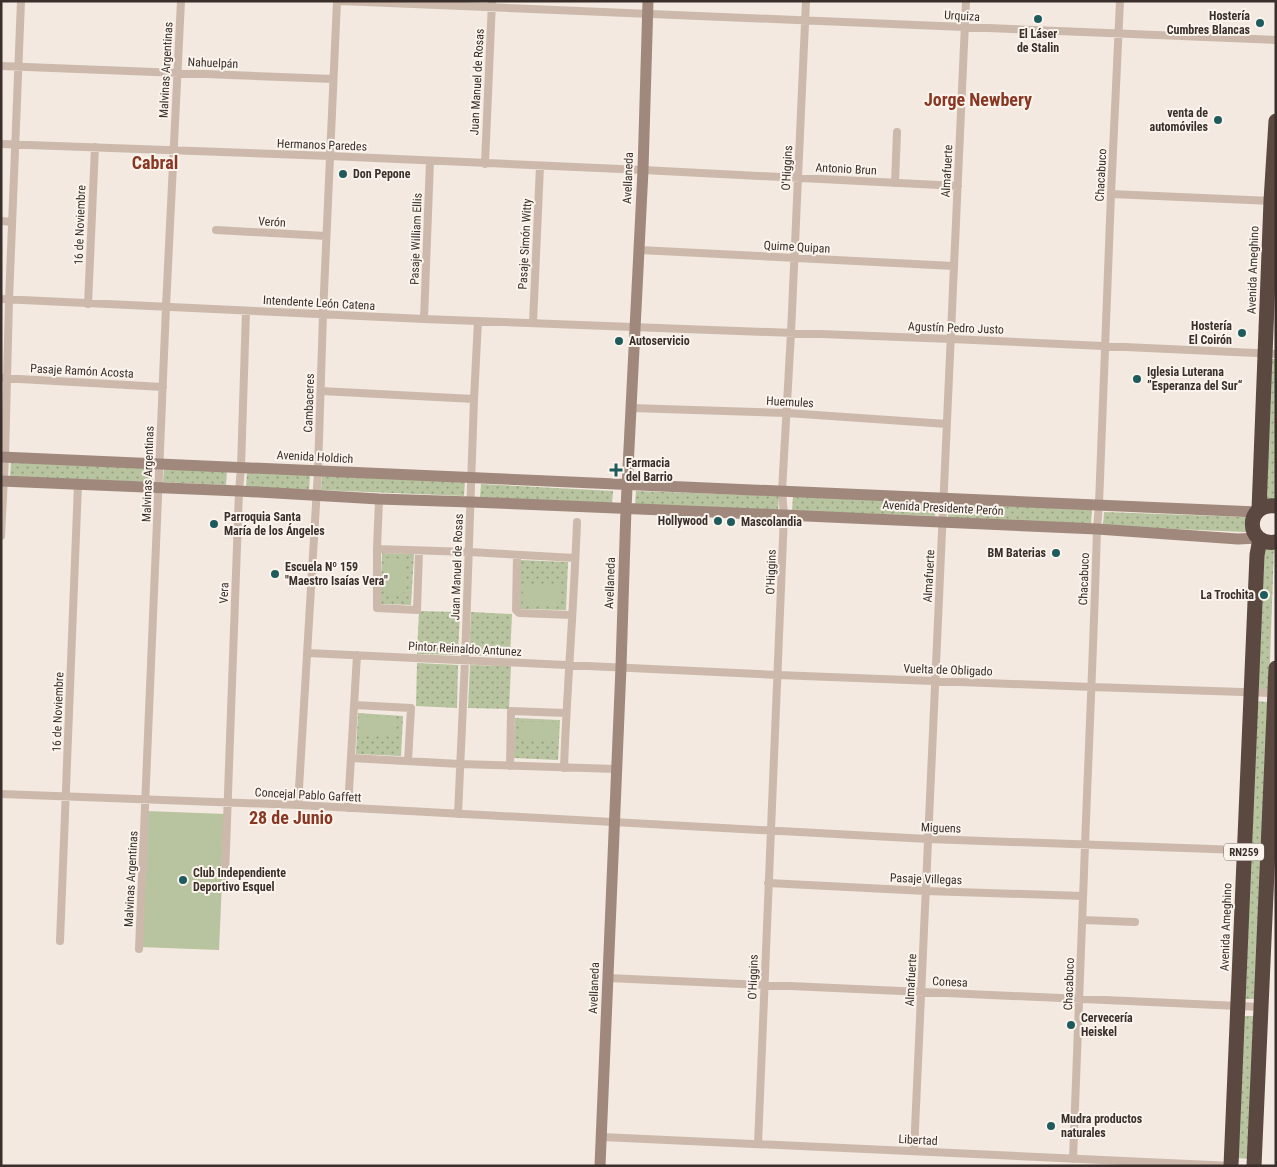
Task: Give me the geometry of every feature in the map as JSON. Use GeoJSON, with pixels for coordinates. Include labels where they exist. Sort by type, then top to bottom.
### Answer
{"type":"FeatureCollection","features":[{"type":"Feature","properties":{"kind":"highway","name":"Avenida Ameghino"},"geometry":{"type":"LineString","coordinates":[[1258,511],[1270,354],[1276,121]]}},
{"type":"Feature","properties":{"kind":"highway"},"geometry":{"type":"LineString","coordinates":[[1258,511],[1270,506],[1276,506]]}},
{"type":"Feature","properties":{"kind":"highway","name":"RN259"},"geometry":{"type":"LineString","coordinates":[[1258,511],[1252,521],[1252,527],[1259,539]]}},
{"type":"Feature","properties":{"kind":"highway","name":"Avenida Ameghino"},"geometry":{"type":"LineString","coordinates":[[1232,1166],[1244,849],[1259,539]]}},
{"type":"Feature","properties":{"kind":"highway"},"geometry":{"type":"LineString","coordinates":[[1259,539],[1264,542],[1276,542]]}},
{"type":"Feature","properties":{"kind":"highway","name":"RN259"},"geometry":{"type":"LineString","coordinates":[[1254,1166],[1276,668]]}},
{"type":"Feature","properties":{"kind":"street"},"geometry":{"type":"LineString","coordinates":[[1,536],[5,300],[12,222],[21,1]]}},
{"type":"Feature","properties":{"kind":"street","name":"Malvinas Argentinas"},"geometry":{"type":"LineString","coordinates":[[139,949],[162,387],[181,1]]}},
{"type":"Feature","properties":{"kind":"street","name":"Urquiza"},"geometry":{"type":"LineString","coordinates":[[338,1],[648,7],[806,20],[1276,40]]}},
{"type":"Feature","properties":{"kind":"street","name":"Cambaceres"},"geometry":{"type":"LineString","coordinates":[[298,805],[317,495],[326,236],[338,1]]}},
{"type":"Feature","properties":{"kind":"street","name":"O'Higgins"},"geometry":{"type":"LineString","coordinates":[[758,1144],[784,514],[782,491],[795,258],[806,1]]}},
{"type":"Feature","properties":{"kind":"street","name":"Almafuerte"},"geometry":{"type":"LineString","coordinates":[[914,1151],[966,1]]}},
{"type":"Feature","properties":{"kind":"street","name":"Chacabuco"},"geometry":{"type":"LineString","coordinates":[[1073,1158],[1097,529],[1100,504],[1120,1]]}},
{"type":"Feature","properties":{"kind":"street","name":"Juan Manuel de Rosas"},"geometry":{"type":"LineString","coordinates":[[485,164],[492,4]]}},
{"type":"Feature","properties":{"kind":"street","name":"Avellaneda"},"geometry":{"type":"LineString","coordinates":[[600,1166],[627,484],[643,170],[648,7]]}},
{"type":"Feature","properties":{"kind":"street","name":"Nahuelpán"},"geometry":{"type":"LineString","coordinates":[[1,66],[333,79]]}},
{"type":"Feature","properties":{"kind":"street"},"geometry":{"type":"LineString","coordinates":[[895,183],[898,132]]}},
{"type":"Feature","properties":{"kind":"street","name":"Hermanos Paredes"},"geometry":{"type":"LineString","coordinates":[[1,144],[643,170]]}},
{"type":"Feature","properties":{"kind":"street","name":"16 de Noviembre"},"geometry":{"type":"LineString","coordinates":[[88,304],[95,147]]}},
{"type":"Feature","properties":{"kind":"street","name":"Pasaje William Ellis"},"geometry":{"type":"LineString","coordinates":[[424,319],[430,161]]}},
{"type":"Feature","properties":{"kind":"street","name":"Pasaje Simón Witty"},"geometry":{"type":"LineString","coordinates":[[533,323],[540,166]]}},
{"type":"Feature","properties":{"kind":"street","name":"Antonio Brun"},"geometry":{"type":"LineString","coordinates":[[643,170],[958,186]]}},
{"type":"Feature","properties":{"kind":"street"},"geometry":{"type":"LineString","coordinates":[[1111,194],[1274,201]]}},
{"type":"Feature","properties":{"kind":"street"},"geometry":{"type":"LineString","coordinates":[[1,222],[12,222]]}},
{"type":"Feature","properties":{"kind":"street","name":"Verón"},"geometry":{"type":"LineString","coordinates":[[216,230],[326,236]]}},
{"type":"Feature","properties":{"kind":"street","name":"Quime Quipan"},"geometry":{"type":"LineString","coordinates":[[639,250],[954,266]]}},
{"type":"Feature","properties":{"kind":"street","name":"Intendente León Catena"},"geometry":{"type":"LineString","coordinates":[[5,300],[635,327]]}},
{"type":"Feature","properties":{"kind":"street","name":"Vera"},"geometry":{"type":"LineString","coordinates":[[225,876],[246,311]]}},
{"type":"Feature","properties":{"kind":"street","name":"Juan Manuel de Rosas"},"geometry":{"type":"LineString","coordinates":[[458,814],[478,321]]}},
{"type":"Feature","properties":{"kind":"street","name":"Agustín Pedro Justo"},"geometry":{"type":"LineString","coordinates":[[635,327],[1270,354]]}},
{"type":"Feature","properties":{"kind":"street","name":"Pasaje Ramón Acosta"},"geometry":{"type":"LineString","coordinates":[[4,378],[162,387]]}},
{"type":"Feature","properties":{"kind":"street"},"geometry":{"type":"LineString","coordinates":[[321,391],[474,399]]}},
{"type":"Feature","properties":{"kind":"street","name":"Huemules"},"geometry":{"type":"LineString","coordinates":[[631,408],[787,413],[947,424]]}},
{"type":"Feature","properties":{"kind":"street","name":"Avenida Holdich"},"geometry":{"type":"LineString","coordinates":[[3,457],[627,484]]}},
{"type":"Feature","properties":{"kind":"street"},"geometry":{"type":"LineString","coordinates":[[2,481],[379,499],[626,508]]}},
{"type":"Feature","properties":{"kind":"street","name":"16 de Noviembre"},"geometry":{"type":"LineString","coordinates":[[60,941],[78,484]]}},
{"type":"Feature","properties":{"kind":"street","name":"Avenida Presidente Perón"},"geometry":{"type":"LineString","coordinates":[[627,484],[1258,511]]}},
{"type":"Feature","properties":{"kind":"street"},"geometry":{"type":"LineString","coordinates":[[379,499],[377,608],[417,610],[419,551]]}},
{"type":"Feature","properties":{"kind":"street","name":"Avenida Presidente Perón"},"geometry":{"type":"LineString","coordinates":[[626,508],[1097,529],[1259,539]]}},
{"type":"Feature","properties":{"kind":"street"},"geometry":{"type":"LineString","coordinates":[[564,768],[577,522]]}},
{"type":"Feature","properties":{"kind":"street"},"geometry":{"type":"LineString","coordinates":[[377,548],[576,558]]}},
{"type":"Feature","properties":{"kind":"street"},"geometry":{"type":"LineString","coordinates":[[517,555],[516,610],[519,613],[572,615]]}},
{"type":"Feature","properties":{"kind":"street","name":"Pintor Reinaldo Antunez"},"geometry":{"type":"LineString","coordinates":[[308,652],[621,667]]}},
{"type":"Feature","properties":{"kind":"street"},"geometry":{"type":"LineString","coordinates":[[348,808],[356,655]]}},
{"type":"Feature","properties":{"kind":"street","name":"Vuelta de Obligado"},"geometry":{"type":"LineString","coordinates":[[621,667],[778,675],[1275,693]]}},
{"type":"Feature","properties":{"kind":"street"},"geometry":{"type":"LineString","coordinates":[[354,705],[411,708],[408,762]]}},
{"type":"Feature","properties":{"kind":"street"},"geometry":{"type":"LineString","coordinates":[[510,766],[510,711],[566,713]]}},
{"type":"Feature","properties":{"kind":"street"},"geometry":{"type":"LineString","coordinates":[[351,758],[408,762],[616,769]]}},
{"type":"Feature","properties":{"kind":"street","name":"Concejal Pablo Gaffett"},"geometry":{"type":"LineString","coordinates":[[1,794],[298,805],[614,823]]}},
{"type":"Feature","properties":{"kind":"street","name":"Miguens"},"geometry":{"type":"LineString","coordinates":[[614,823],[928,839],[1268,851]]}},
{"type":"Feature","properties":{"kind":"street","name":"Pasaje Villegas"},"geometry":{"type":"LineString","coordinates":[[768,883],[1083,896]]}},
{"type":"Feature","properties":{"kind":"street"},"geometry":{"type":"LineString","coordinates":[[1083,920],[1135,922]]}},
{"type":"Feature","properties":{"kind":"street","name":"Conesa"},"geometry":{"type":"LineString","coordinates":[[608,978],[1261,1007]]}},
{"type":"Feature","properties":{"kind":"street","name":"Libertad"},"geometry":{"type":"LineString","coordinates":[[602,1138],[1232,1166]]}},
{"type":"Feature","properties":{"kind":"green space"},"geometry":{"type":"Polygon","coordinates":[[[1269,359],[1276,359],[1276,502],[1265,502],[1269,359]]]}},
{"type":"Feature","properties":{"kind":"green space"},"geometry":{"type":"Polygon","coordinates":[[[11,462],[153,467],[153,482],[10,477],[11,462]]]}},
{"type":"Feature","properties":{"kind":"green space"},"geometry":{"type":"Polygon","coordinates":[[[164,468],[227,470],[226,485],[163,482],[164,468]]]}},
{"type":"Feature","properties":{"kind":"green space"},"geometry":{"type":"Polygon","coordinates":[[[247,472],[310,475],[309,490],[246,487],[247,472]]]}},
{"type":"Feature","properties":{"kind":"green space"},"geometry":{"type":"Polygon","coordinates":[[[322,476],[465,481],[464,496],[321,490],[322,476]]]}},
{"type":"Feature","properties":{"kind":"green space"},"geometry":{"type":"Polygon","coordinates":[[[481,484],[613,491],[612,504],[480,497],[481,484]]]}},
{"type":"Feature","properties":{"kind":"green space"},"geometry":{"type":"Polygon","coordinates":[[[636,491],[779,496],[778,511],[635,505],[636,491]]]}},
{"type":"Feature","properties":{"kind":"green space"},"geometry":{"type":"Polygon","coordinates":[[[793,496],[936,501],[935,516],[792,511],[793,496]]]}},
{"type":"Feature","properties":{"kind":"green space"},"geometry":{"type":"Polygon","coordinates":[[[948,504],[1092,509],[1091,524],[948,519],[948,504]]]}},
{"type":"Feature","properties":{"kind":"green space"},"geometry":{"type":"Polygon","coordinates":[[[1104,512],[1247,517],[1246,532],[1103,526],[1104,512]]]}},
{"type":"Feature","properties":{"kind":"green space"},"geometry":{"type":"Polygon","coordinates":[[[1263,546],[1274,546],[1269,689],[1258,689],[1263,546]]]}},
{"type":"Feature","properties":{"kind":"green space"},"geometry":{"type":"Polygon","coordinates":[[[382,553],[414,554],[411,605],[380,604],[382,553]]]}},
{"type":"Feature","properties":{"kind":"green space"},"geometry":{"type":"Polygon","coordinates":[[[387,558],[405,559],[403,596],[385,595],[387,558]]]}},
{"type":"Feature","properties":{"kind":"green space"},"geometry":{"type":"Polygon","coordinates":[[[520,560],[568,562],[566,610],[518,609],[520,560]]]}},
{"type":"Feature","properties":{"kind":"green space"},"geometry":{"type":"Polygon","coordinates":[[[523,585],[560,586],[560,604],[523,604],[523,585]]]}},
{"type":"Feature","properties":{"kind":"green space"},"geometry":{"type":"Polygon","coordinates":[[[419,611],[460,612],[458,655],[417,654],[419,611]]]}},
{"type":"Feature","properties":{"kind":"green space"},"geometry":{"type":"Polygon","coordinates":[[[471,612],[512,614],[510,657],[469,655],[471,612]]]}},
{"type":"Feature","properties":{"kind":"green space"},"geometry":{"type":"Polygon","coordinates":[[[417,663],[458,665],[457,708],[416,706],[417,663]]]}},
{"type":"Feature","properties":{"kind":"green space"},"geometry":{"type":"Polygon","coordinates":[[[470,665],[511,666],[509,709],[468,708],[470,665]]]}},
{"type":"Feature","properties":{"kind":"green space"},"geometry":{"type":"Polygon","coordinates":[[[1256,701],[1267,702],[1263,844],[1252,844],[1256,701]]]}},
{"type":"Feature","properties":{"kind":"green space"},"geometry":{"type":"Polygon","coordinates":[[[358,713],[403,716],[401,756],[356,754],[358,713]]]}},
{"type":"Feature","properties":{"kind":"green space"},"geometry":{"type":"Polygon","coordinates":[[[359,717],[396,717],[396,735],[359,735],[359,717]]]}},
{"type":"Feature","properties":{"kind":"green space"},"geometry":{"type":"Polygon","coordinates":[[[515,718],[560,720],[558,760],[513,758],[515,718]]]}},
{"type":"Feature","properties":{"kind":"green space"},"geometry":{"type":"Polygon","coordinates":[[[521,722],[558,722],[558,740],[521,740],[521,722]]]}},
{"type":"Feature","properties":{"kind":"green space","name":"Club Independiente Deportivo Esquel"},"geometry":{"type":"Polygon","coordinates":[[[146,811],[225,814],[219,950],[140,947],[146,811]]]}},
{"type":"Feature","properties":{"kind":"green space"},"geometry":{"type":"Polygon","coordinates":[[[1249,860],[1261,860],[1255,999],[1243,999],[1249,860]]]}},
{"type":"Feature","properties":{"kind":"green space"},"geometry":{"type":"Polygon","coordinates":[[[1243,1016],[1254,1016],[1249,1159],[1238,1158],[1243,1016]]]}},
{"type":"Feature","properties":{"kind":"place","name":"El Láser de Stalin"},"geometry":{"type":"Point","coordinates":[1038,19]}},
{"type":"Feature","properties":{"kind":"place","name":"Hostería Cumbres Blancas"},"geometry":{"type":"Point","coordinates":[1260,23]}},
{"type":"Feature","properties":{"kind":"place","name":"venta de automóviles"},"geometry":{"type":"Point","coordinates":[1218,120]}},
{"type":"Feature","properties":{"kind":"place","name":"Don Pepone"},"geometry":{"type":"Point","coordinates":[343,174]}},
{"type":"Feature","properties":{"kind":"place","name":"Hostería El Coirón"},"geometry":{"type":"Point","coordinates":[1242,333]}},
{"type":"Feature","properties":{"kind":"place","name":"Autoservicio"},"geometry":{"type":"Point","coordinates":[619,341]}},
{"type":"Feature","properties":{"kind":"place","name":"Iglesia Luterana ”Esperanza del Sur“"},"geometry":{"type":"Point","coordinates":[1137,379]}},
{"type":"Feature","properties":{"kind":"place","name":"Farmacia del Barrio"},"geometry":{"type":"Point","coordinates":[616,470]}},
{"type":"Feature","properties":{"kind":"place","name":"Hollywood"},"geometry":{"type":"Point","coordinates":[718,521]}},
{"type":"Feature","properties":{"kind":"place","name":"Mascolandia"},"geometry":{"type":"Point","coordinates":[731,522]}},
{"type":"Feature","properties":{"kind":"place","name":"Parroquia Santa María de los Ángeles"},"geometry":{"type":"Point","coordinates":[214,524]}},
{"type":"Feature","properties":{"kind":"place","name":"BM Baterias"},"geometry":{"type":"Point","coordinates":[1056,553]}},
{"type":"Feature","properties":{"kind":"place","name":"Escuela Nº 159 \"Maestro Isaías Vera\""},"geometry":{"type":"Point","coordinates":[275,574]}},
{"type":"Feature","properties":{"kind":"place","name":"La Trochita"},"geometry":{"type":"Point","coordinates":[1264,595]}},
{"type":"Feature","properties":{"kind":"place","name":"Club Independiente Deportivo Esquel"},"geometry":{"type":"Point","coordinates":[183,880]}},
{"type":"Feature","properties":{"kind":"place","name":"Cervecería Heiskel"},"geometry":{"type":"Point","coordinates":[1071,1025]}},
{"type":"Feature","properties":{"kind":"place","name":"Mudra productos naturales"},"geometry":{"type":"Point","coordinates":[1051,1126]}},
{"type":"Feature","properties":{"kind":"district","name":"Jorge Newbery"},"geometry":{"type":"Point","coordinates":[978,100]}},
{"type":"Feature","properties":{"kind":"district","name":"Cabral"},"geometry":{"type":"Point","coordinates":[155,163]}},
{"type":"Feature","properties":{"kind":"district","name":"28 de Junio"},"geometry":{"type":"Point","coordinates":[291,818]}}]}
